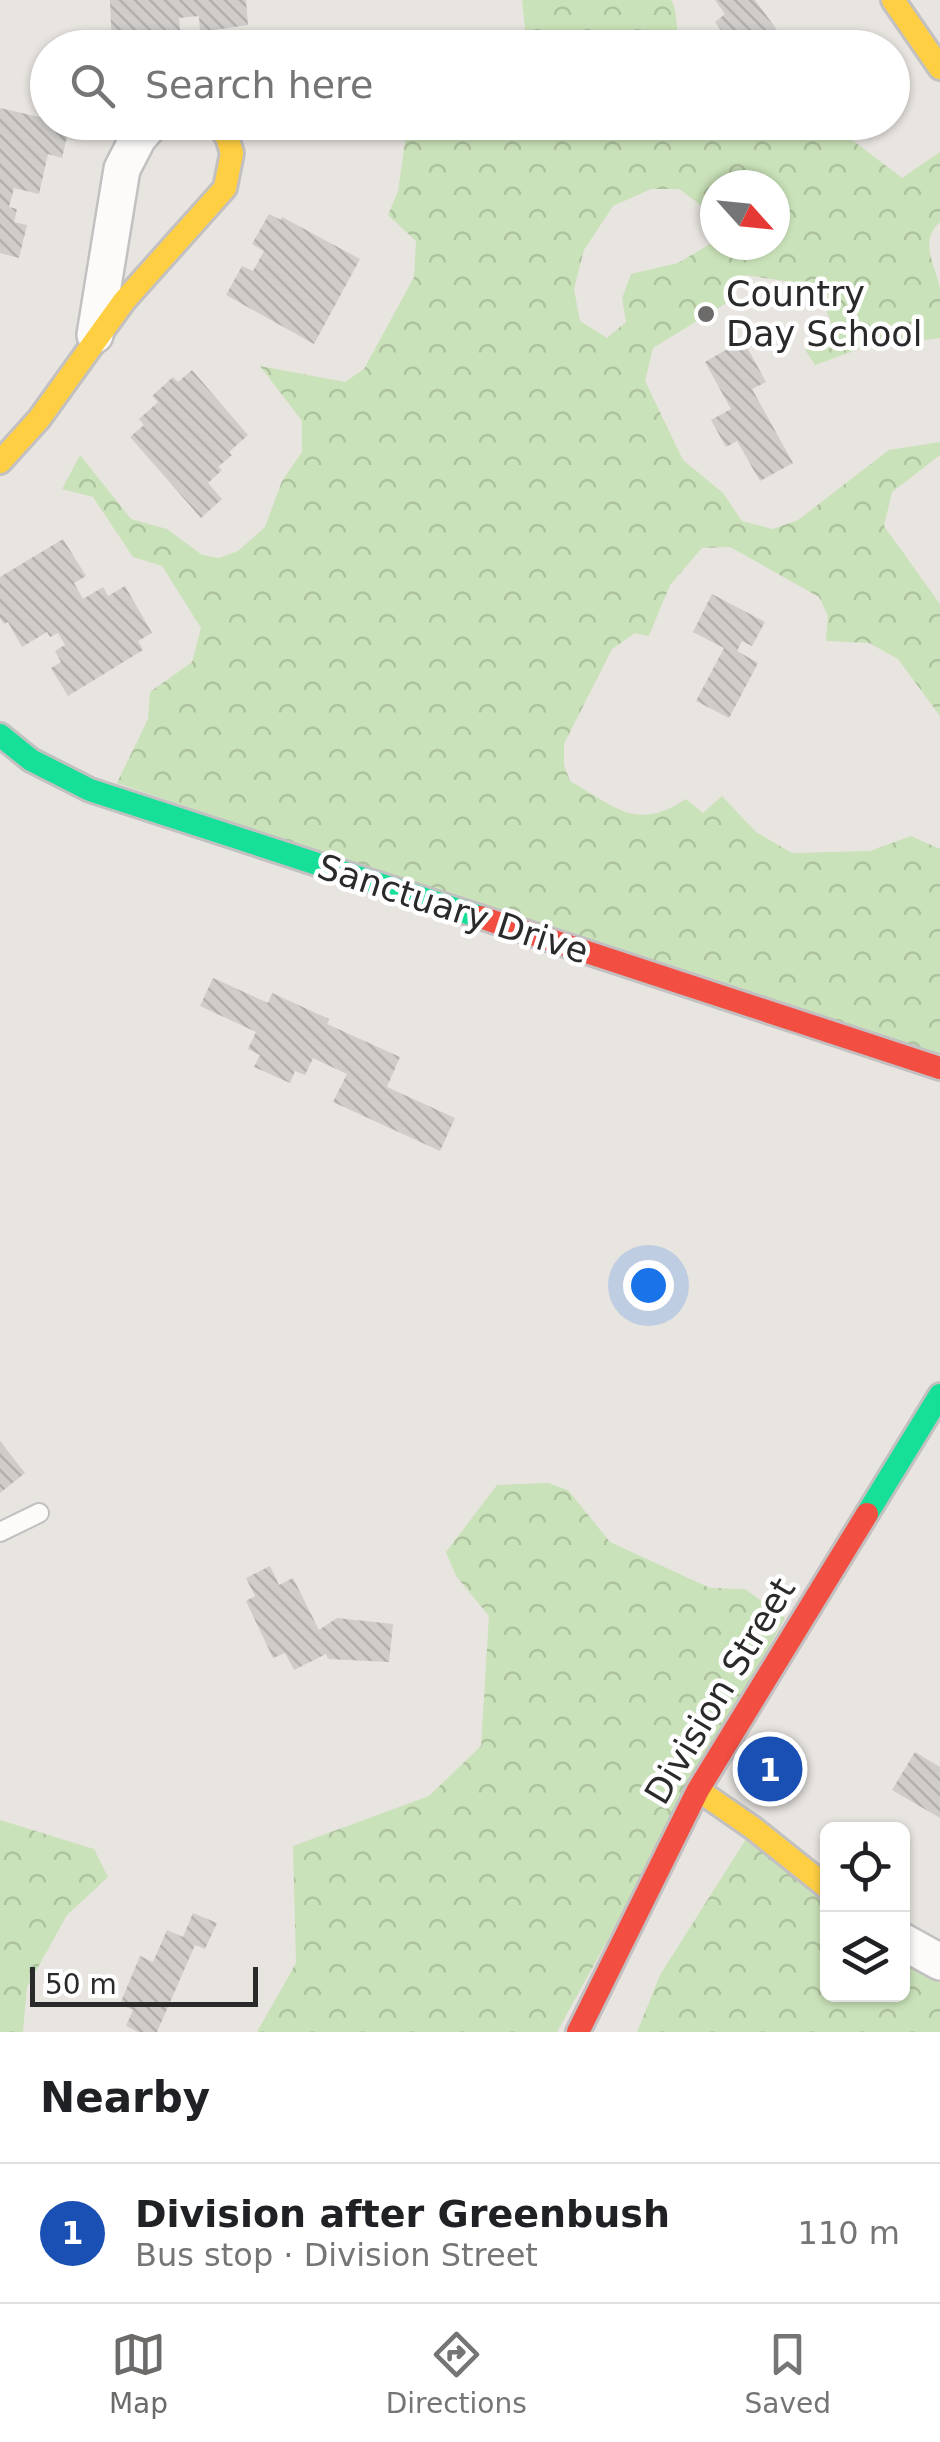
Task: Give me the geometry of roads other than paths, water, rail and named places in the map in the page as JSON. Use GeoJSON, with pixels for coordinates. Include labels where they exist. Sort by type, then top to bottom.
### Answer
{"type":"FeatureCollection","features":[{"type":"Feature","properties":{"kind":"street"},"geometry":{"type":"LineString","coordinates":[[892,0],[940,68]]}},
{"type":"Feature","properties":{"kind":"street"},"geometry":{"type":"LineString","coordinates":[[94,340],[122,169],[137,140]]}},
{"type":"Feature","properties":{"kind":"street"},"geometry":{"type":"LineString","coordinates":[[0,462],[47,410],[94,340],[225,188],[232,173],[229,140]]}},
{"type":"Feature","properties":{"kind":"street","name":"Sanctuary Drive"},"geometry":{"type":"LineString","coordinates":[[0,735],[11,747],[49,771],[90,790],[928,1065],[940,1090]]}},
{"type":"Feature","properties":{"kind":"street","name":"Division Street"},"geometry":{"type":"LineString","coordinates":[[578,2032],[698,1790],[940,1395]]}},
{"type":"Feature","properties":{"kind":"street"},"geometry":{"type":"LineString","coordinates":[[698,1790],[820,1882]]}},
{"type":"Feature","properties":{"kind":"street"},"geometry":{"type":"LineString","coordinates":[[910,1945],[940,1962]]}},
{"type":"Feature","properties":{"kind":"lane"},"geometry":{"type":"LineString","coordinates":[[0,1532],[40,1513]]}},
{"type":"Feature","properties":{"kind":"place","name":"Country Day School"},"geometry":{"type":"Point","coordinates":[706,314]}},
{"type":"Feature","properties":{"kind":"place","name":"Division after Greenbush"},"geometry":{"type":"Point","coordinates":[770,1769]}}]}
